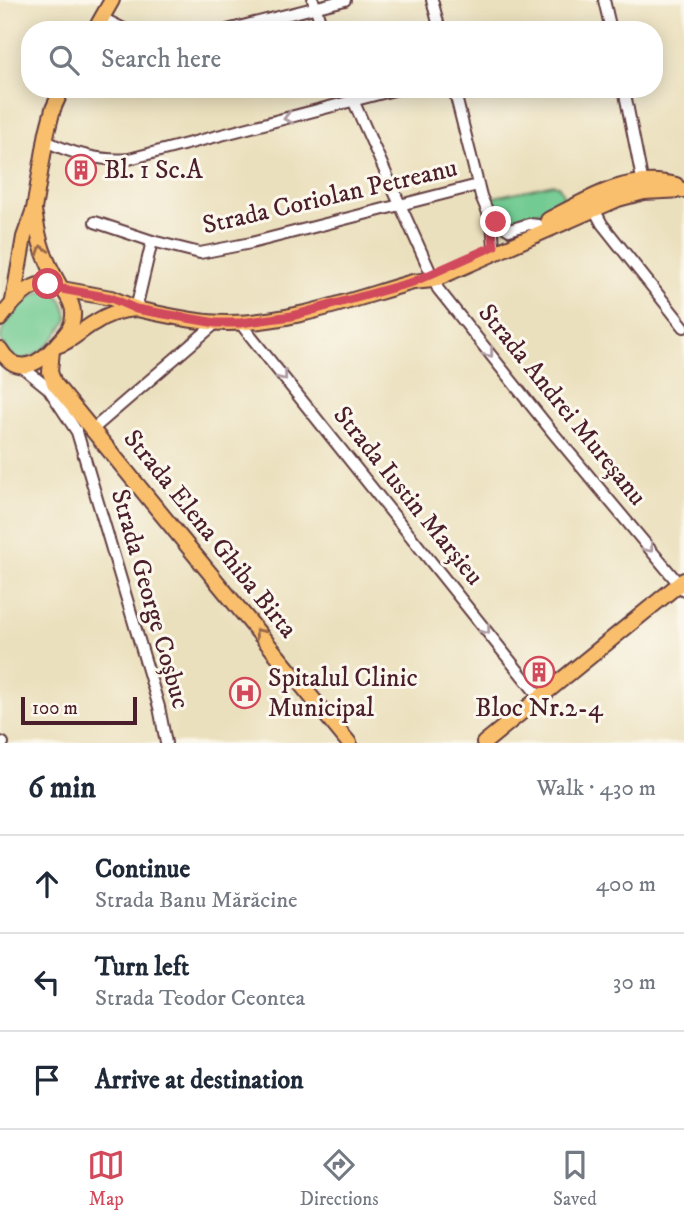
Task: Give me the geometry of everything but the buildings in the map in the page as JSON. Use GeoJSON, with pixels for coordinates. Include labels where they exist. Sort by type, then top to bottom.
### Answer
{"type":"FeatureCollection","features":[{"type":"Feature","properties":{"kind":"main road"},"geometry":{"type":"LineString","coordinates":[[100,21],[111,0]]}},
{"type":"Feature","properties":{"kind":"main road"},"geometry":{"type":"LineString","coordinates":[[13,301],[24,237],[34,209],[46,141],[58,98]]}},
{"type":"Feature","properties":{"kind":"main road"},"geometry":{"type":"LineString","coordinates":[[0,319],[13,301],[25,292],[38,285],[48,284],[111,298],[136,309],[216,323],[240,323],[292,316],[432,276],[618,199],[643,186],[660,181],[684,189]]}},
{"type":"Feature","properties":{"kind":"main road"},"geometry":{"type":"LineString","coordinates":[[432,276],[616,187],[643,186]]}},
{"type":"Feature","properties":{"kind":"main road"},"geometry":{"type":"LineString","coordinates":[[34,209],[43,257],[71,305],[73,320],[70,328],[54,348]]}},
{"type":"Feature","properties":{"kind":"main road"},"geometry":{"type":"LineString","coordinates":[[0,368],[33,364],[111,313],[136,309]]}},
{"type":"Feature","properties":{"kind":"main road","name":"Strada Elena Ghiba Birta"},"geometry":{"type":"LineString","coordinates":[[54,348],[50,372],[52,379],[349,743]]}},
{"type":"Feature","properties":{"kind":"main road"},"geometry":{"type":"LineString","coordinates":[[0,349],[11,361],[20,365]]}},
{"type":"Feature","properties":{"kind":"main road"},"geometry":{"type":"LineString","coordinates":[[484,743],[682,585]]}},
{"type":"Feature","properties":{"kind":"street"},"geometry":{"type":"LineString","coordinates":[[256,21],[314,4],[345,0]]}},
{"type":"Feature","properties":{"kind":"street"},"geometry":{"type":"LineString","coordinates":[[432,0],[438,21]]}},
{"type":"Feature","properties":{"kind":"street"},"geometry":{"type":"LineString","coordinates":[[604,0],[609,21]]}},
{"type":"Feature","properties":{"kind":"street"},"geometry":{"type":"LineString","coordinates":[[314,4],[320,21]]}},
{"type":"Feature","properties":{"kind":"street","name":"Strada Andrei Mureșanu"},"geometry":{"type":"LineString","coordinates":[[352,98],[442,295],[682,585]]}},
{"type":"Feature","properties":{"kind":"street"},"geometry":{"type":"LineString","coordinates":[[46,141],[99,158],[129,159],[368,98]]}},
{"type":"Feature","properties":{"kind":"street"},"geometry":{"type":"LineString","coordinates":[[456,98],[478,185],[490,216],[494,246]]}},
{"type":"Feature","properties":{"kind":"street"},"geometry":{"type":"LineString","coordinates":[[626,98],[643,186]]}},
{"type":"Feature","properties":{"kind":"street","name":"Strada Coriolan Petreanu"},"geometry":{"type":"LineString","coordinates":[[94,222],[192,252],[205,252],[251,243],[478,185]]}},
{"type":"Feature","properties":{"kind":"street"},"geometry":{"type":"LineString","coordinates":[[594,209],[601,224],[684,327]]}},
{"type":"Feature","properties":{"kind":"street"},"geometry":{"type":"LineString","coordinates":[[490,216],[509,230],[529,224],[538,225]]}},
{"type":"Feature","properties":{"kind":"street"},"geometry":{"type":"LineString","coordinates":[[136,309],[152,241]]}},
{"type":"Feature","properties":{"kind":"street"},"geometry":{"type":"LineString","coordinates":[[93,429],[216,323]]}},
{"type":"Feature","properties":{"kind":"street","name":"Strada Iustin Marșieu"},"geometry":{"type":"LineString","coordinates":[[240,323],[540,698]]}},
{"type":"Feature","properties":{"kind":"street","name":"Strada George Coșbuc"},"geometry":{"type":"LineString","coordinates":[[20,365],[48,388],[72,421],[159,706],[166,743]]}},
{"type":"Feature","properties":{"kind":"street"},"geometry":{"type":"LineString","coordinates":[[85,459],[108,449]]}},
{"type":"Feature","properties":{"kind":"green space"},"geometry":{"type":"Polygon","coordinates":[[[553,184],[559,186],[564,197],[560,204],[513,222],[502,216],[490,198],[553,184]]]}},
{"type":"Feature","properties":{"kind":"green space"},"geometry":{"type":"Polygon","coordinates":[[[45,291],[62,300],[68,319],[41,351],[18,360],[3,345],[1,339],[5,325],[24,303],[45,291]]]}},
{"type":"Feature","properties":{"kind":"place","name":"Bl. 1 Sc.A"},"geometry":{"type":"Point","coordinates":[81,170]}},
{"type":"Feature","properties":{"kind":"place","name":"Bloc Nr.2-4"},"geometry":{"type":"Point","coordinates":[539,672]}},
{"type":"Feature","properties":{"kind":"place","name":"Spitalul Clinic Municipal"},"geometry":{"type":"Point","coordinates":[245,693]}},
{"type":"Feature","properties":{"kind":"route"},"geometry":{"type":"LineString","coordinates":[[48,284],[111,298],[136,309],[216,323],[240,323],[292,316],[413,282],[494,246],[490,216],[496,222]]}}]}
